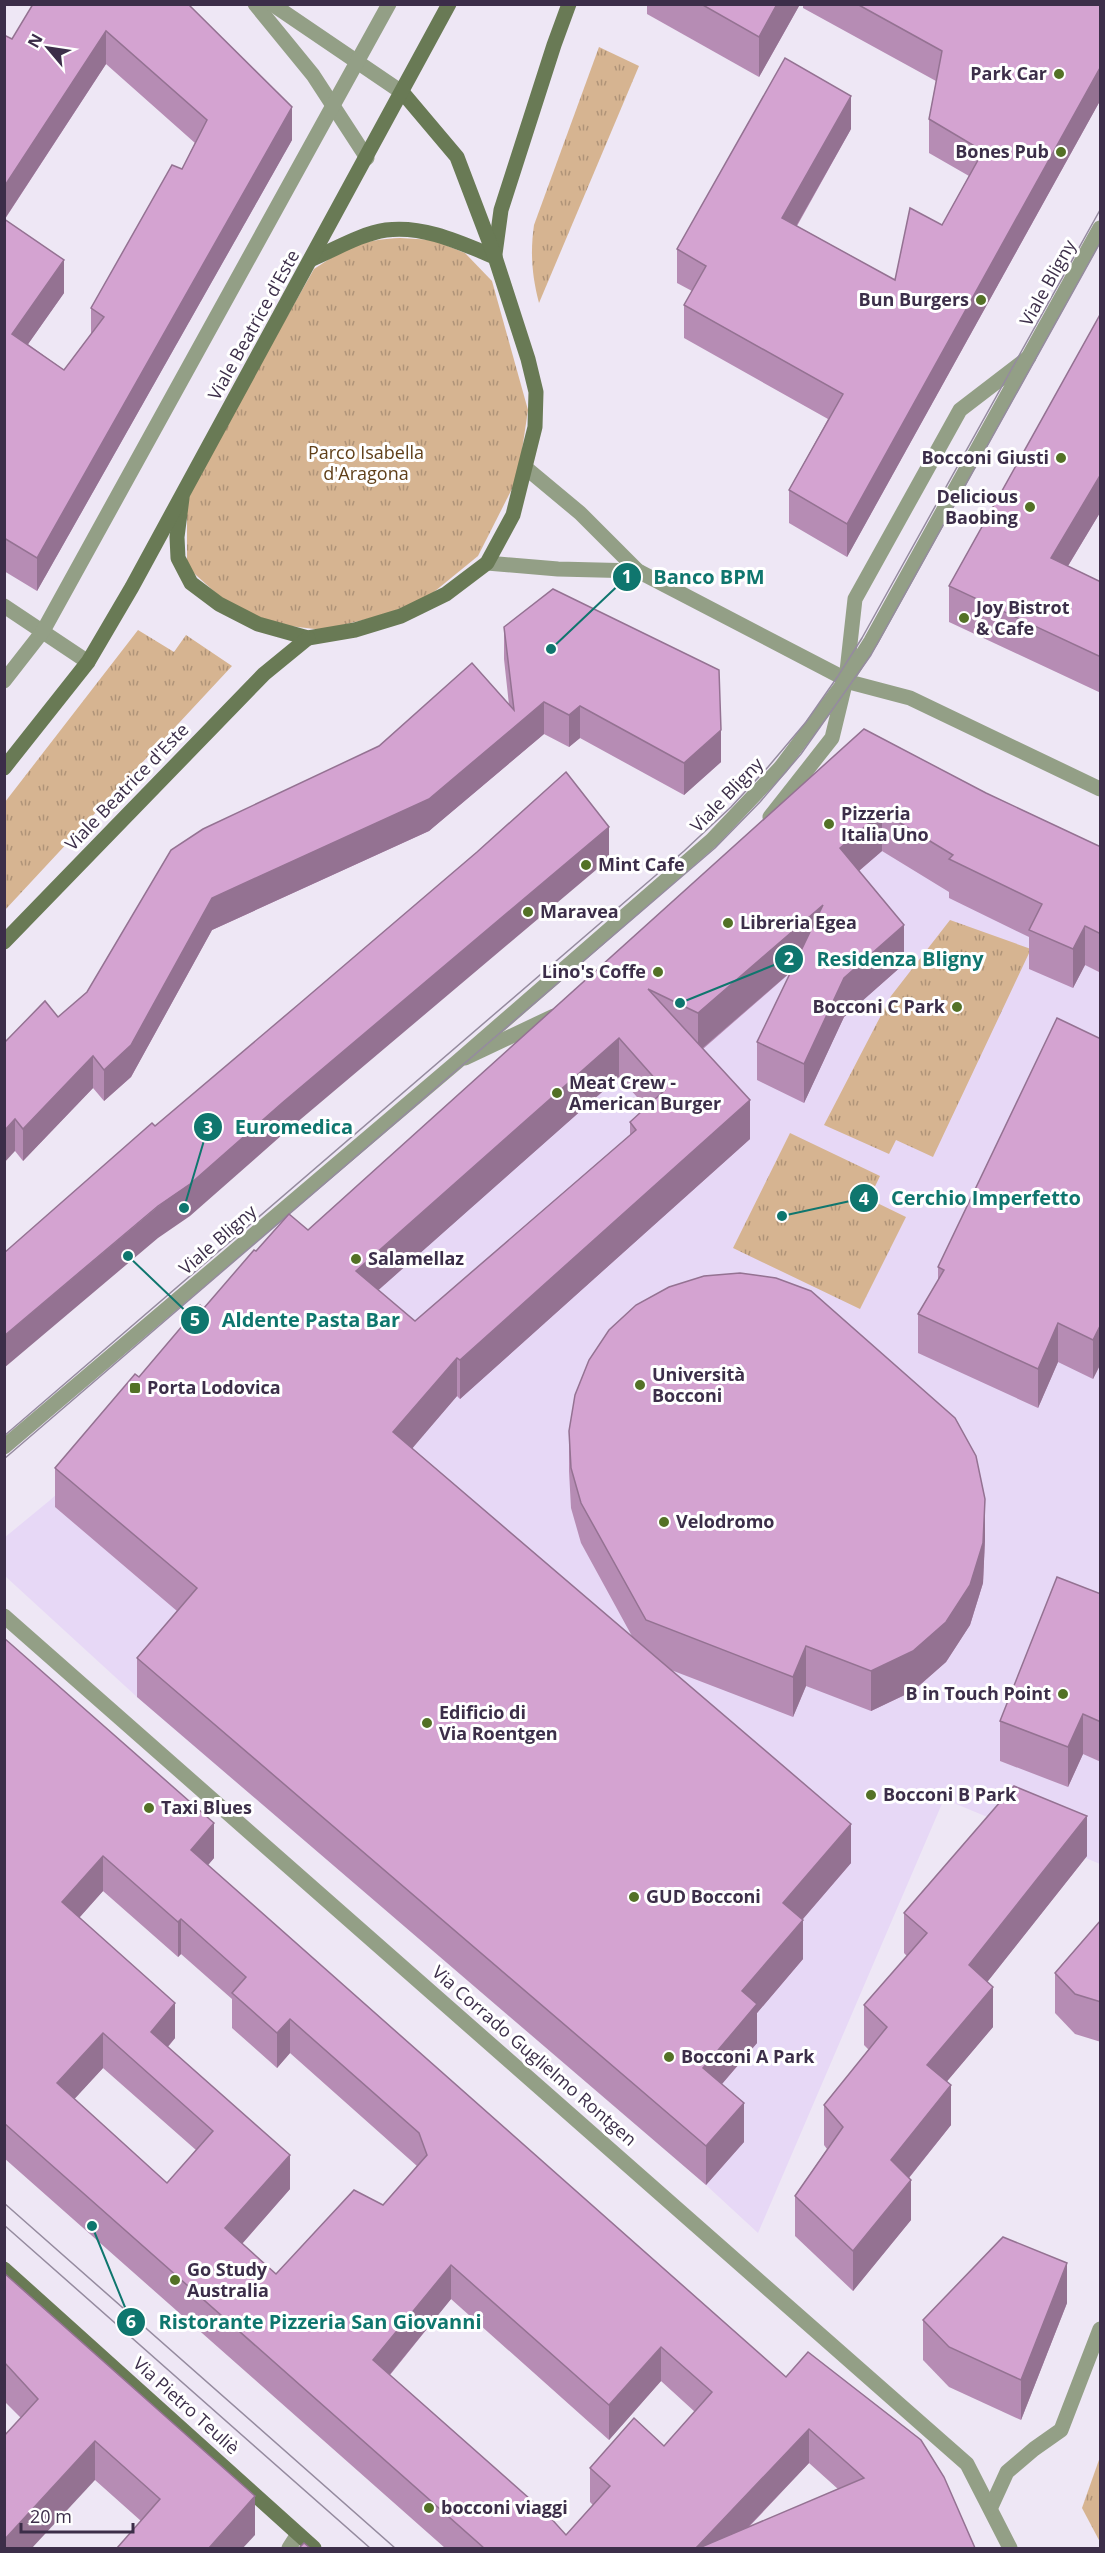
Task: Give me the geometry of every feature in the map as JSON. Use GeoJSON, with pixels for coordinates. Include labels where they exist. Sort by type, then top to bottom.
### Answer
{"type":"FeatureCollection","features":[{"type":"Feature","properties":{"kind":"main road","name":"Viale Beatrice d'Este"},"geometry":{"type":"LineString","coordinates":[[4,768],[88,662],[182,498],[403,93],[449,4]]}},
{"type":"Feature","properties":{"kind":"main road"},"geometry":{"type":"LineString","coordinates":[[495,256],[501,210],[569,4]]}},
{"type":"Feature","properties":{"kind":"main road"},"geometry":{"type":"LineString","coordinates":[[182,498],[177,537],[178,558],[191,583],[219,604],[258,624],[308,638],[355,630],[401,616],[446,594],[487,563],[513,515],[535,427],[536,392],[528,359],[495,256],[457,157],[403,93]]}},
{"type":"Feature","properties":{"kind":"main road"},"geometry":{"type":"LineString","coordinates":[[312,259],[359,238],[386,230],[416,230],[450,239],[495,256]]}},
{"type":"Feature","properties":{"kind":"main road","name":"Viale Beatrice d'Este"},"geometry":{"type":"LineString","coordinates":[[4,942],[264,674],[308,638]]}},
{"type":"Feature","properties":{"kind":"main road","name":"Via Pietro Teuliè"},"geometry":{"type":"LineString","coordinates":[[4,2269],[314,2548]]}},
{"type":"Feature","properties":{"kind":"street"},"geometry":{"type":"LineString","coordinates":[[255,4],[313,75],[367,158]]}},
{"type":"Feature","properties":{"kind":"street"},"geometry":{"type":"LineString","coordinates":[[272,4],[403,93]]}},
{"type":"Feature","properties":{"kind":"street","name":"Viale Beatrice d'Este"},"geometry":{"type":"LineString","coordinates":[[4,681],[43,631],[389,4]]}},
{"type":"Feature","properties":{"kind":"street","name":"Viale Bligny"},"geometry":{"type":"LineString","coordinates":[[4,1447],[457,1062],[712,840],[781,767],[846,680],[871,641],[1101,228]]}},
{"type":"Feature","properties":{"kind":"street","name":"Viale Bligny"},"geometry":{"type":"LineString","coordinates":[[760,830],[832,738],[846,680],[855,599],[960,410],[1029,357]]}},
{"type":"Feature","properties":{"kind":"street"},"geometry":{"type":"LineString","coordinates":[[526,468],[580,513],[638,571],[846,680],[910,698],[1101,789]]}},
{"type":"Feature","properties":{"kind":"street"},"geometry":{"type":"LineString","coordinates":[[487,563],[558,569],[638,571]]}},
{"type":"Feature","properties":{"kind":"street"},"geometry":{"type":"LineString","coordinates":[[4,606],[88,662]]}},
{"type":"Feature","properties":{"kind":"street","name":"Viale Bligny"},"geometry":{"type":"LineString","coordinates":[[457,1062],[558,1014],[567,1006]]}},
{"type":"Feature","properties":{"kind":"street","name":"Via Corrado Guglielmo Rontgen"},"geometry":{"type":"LineString","coordinates":[[4,1616],[966,2464],[991,2507],[1010,2548]]}},
{"type":"Feature","properties":{"kind":"street"},"geometry":{"type":"LineString","coordinates":[[991,2507],[1007,2472],[1061,2430],[1101,2329]]}},
{"type":"Feature","properties":{"kind":"street"},"geometry":{"type":"LineString","coordinates":[[289,2548],[298,2534]]}},
{"type":"Feature","properties":{"kind":"shaded area","name":"Università Bocconi"},"geometry":{"type":"Polygon","coordinates":[[[801,825],[1100,886],[1100,1864],[944,1799],[758,2233],[706,2185],[137,1697],[5,1576],[4,1538],[49,1501],[801,825]]]}},
{"type":"Feature","properties":{"kind":"green space"},"geometry":{"type":"Polygon","coordinates":[[[599,47],[639,66],[539,303],[532,264],[534,225],[599,47]]]}},
{"type":"Feature","properties":{"kind":"green space","name":"Parco Isabella d'Aragona"},"geometry":{"type":"Polygon","coordinates":[[[400,238],[433,240],[465,253],[492,281],[528,410],[518,477],[478,556],[429,596],[387,614],[323,630],[273,624],[227,603],[187,567],[187,493],[314,269],[354,246],[400,238]]]}},
{"type":"Feature","properties":{"kind":"green space"},"geometry":{"type":"Polygon","coordinates":[[[138,630],[174,652],[186,635],[232,666],[5,910],[5,802],[138,630]]]}},
{"type":"Feature","properties":{"kind":"green space"},"geometry":{"type":"Polygon","coordinates":[[[950,920],[1031,949],[933,1157],[896,1140],[889,1154],[824,1125],[891,996],[950,920]]]}},
{"type":"Feature","properties":{"kind":"green space"},"geometry":{"type":"Polygon","coordinates":[[[790,1133],[880,1176],[869,1199],[906,1217],[860,1309],[733,1248],[790,1133]]]}},
{"type":"Feature","properties":{"kind":"green space"},"geometry":{"type":"Polygon","coordinates":[[[1100,2457],[1100,2542],[1082,2508],[1100,2457]]]}},
{"type":"Feature","properties":{"kind":"building"},"geometry":{"type":"Polygon","coordinates":[[[33,4],[188,4],[292,107],[37,558],[4,538],[4,219],[64,260],[12,334],[64,370],[104,317],[91,308],[172,165],[182,169],[207,120],[106,31],[4,187],[4,35],[12,39],[33,4]]]}},
{"type":"Feature","properties":{"kind":"building"},"geometry":{"type":"Polygon","coordinates":[[[701,4],[777,4],[759,37],[701,4]]]}},
{"type":"Feature","properties":{"kind":"building"},"geometry":{"type":"Polygon","coordinates":[[[857,4],[1101,4],[1101,66],[847,524],[789,490],[843,394],[684,305],[706,266],[677,249],[785,58],[851,96],[782,218],[895,280],[910,208],[942,225],[983,151],[929,119],[942,51],[857,4]]]}},
{"type":"Feature","properties":{"kind":"building"},"geometry":{"type":"Polygon","coordinates":[[[1101,313],[1101,474],[1051,558],[1101,582],[1101,657],[949,586],[1101,313]]]}},
{"type":"Feature","properties":{"kind":"building"},"geometry":{"type":"Polygon","coordinates":[[[553,589],[719,670],[721,730],[684,763],[580,706],[569,715],[544,702],[429,799],[212,898],[131,1045],[104,1070],[93,1056],[23,1129],[15,1119],[4,1131],[4,1043],[45,1001],[58,1017],[87,992],[171,850],[203,829],[379,746],[472,663],[514,710],[504,627],[553,589]]]}},
{"type":"Feature","properties":{"kind":"building"},"geometry":{"type":"Polygon","coordinates":[[[864,729],[986,793],[1101,847],[1101,934],[1085,926],[1073,949],[1029,930],[1042,904],[949,859],[953,855],[882,812],[840,848],[904,925],[844,978],[804,1064],[757,1042],[823,905],[698,1013],[648,989],[750,1100],[460,1360],[457,1358],[393,1432],[851,1824],[783,1903],[803,1920],[742,1991],[757,2004],[703,2068],[744,2103],[706,2146],[137,1658],[197,1588],[55,1468],[135,1374],[139,1377],[200,1305],[204,1308],[254,1250],[256,1251],[289,1214],[308,1230],[864,729]],[[619,1038],[356,1271],[415,1321],[636,1130],[630,1122],[665,1090],[619,1038]]]}},
{"type":"Feature","properties":{"kind":"building"},"geometry":{"type":"Polygon","coordinates":[[[566,772],[609,827],[282,1103],[190,1184],[158,1206],[4,1336],[4,1253],[152,1123],[155,1126],[477,852],[566,772]]]}},
{"type":"Feature","properties":{"kind":"building"},"geometry":{"type":"Polygon","coordinates":[[[1057,1018],[1101,1039],[1101,1324],[1093,1340],[1058,1323],[1038,1369],[918,1314],[944,1270],[938,1267],[1057,1018]]]}},
{"type":"Feature","properties":{"kind":"building","name":"Velodromo"},"geometry":{"type":"Polygon","coordinates":[[[740,1273],[776,1278],[811,1291],[955,1418],[976,1456],[985,1499],[983,1543],[970,1585],[946,1622],[913,1651],[871,1671],[806,1646],[793,1677],[646,1620],[581,1503],[571,1468],[569,1431],[575,1395],[589,1360],[609,1330],[636,1305],[669,1287],[704,1276],[740,1273]]]}},
{"type":"Feature","properties":{"kind":"building","name":"B in Touch Point"},"geometry":{"type":"Polygon","coordinates":[[[1057,1577],[1101,1594],[1101,1722],[1083,1714],[1068,1747],[1000,1721],[1057,1577]]]}},
{"type":"Feature","properties":{"kind":"building"},"geometry":{"type":"Polygon","coordinates":[[[4,1638],[214,1823],[191,1850],[786,2377],[808,2352],[921,2440],[944,2477],[975,2548],[699,2548],[864,2478],[809,2429],[696,2548],[484,2548],[4,2123],[4,1638]],[[103,1856],[62,1902],[175,2003],[151,2032],[290,2155],[225,2228],[276,2274],[354,2190],[383,2205],[427,2155],[419,2133],[290,2019],[277,2033],[232,1993],[246,1977],[181,1919],[178,1922],[103,1856]],[[103,2033],[57,2083],[167,2183],[213,2131],[103,2033]],[[451,2265],[373,2360],[548,2515],[566,2535],[610,2486],[590,2468],[634,2418],[664,2446],[712,2392],[661,2347],[609,2405],[451,2265]]]}},
{"type":"Feature","properties":{"kind":"building"},"geometry":{"type":"Polygon","coordinates":[[[1014,1786],[1087,1816],[969,1965],[993,1987],[927,2065],[951,2085],[891,2160],[911,2180],[853,2251],[795,2196],[843,2127],[824,2105],[887,2027],[864,2005],[927,1933],[904,1913],[1014,1786]]]}},
{"type":"Feature","properties":{"kind":"building"},"geometry":{"type":"Polygon","coordinates":[[[1101,1920],[1101,2002],[1075,1994],[1055,1973],[1101,1920]]]}},
{"type":"Feature","properties":{"kind":"building"},"geometry":{"type":"Polygon","coordinates":[[[1003,2237],[1067,2263],[1021,2380],[949,2347],[923,2320],[1003,2237]]]}},
{"type":"Feature","properties":{"kind":"building"},"geometry":{"type":"Polygon","coordinates":[[[4,2273],[255,2496],[209,2548],[117,2548],[160,2499],[95,2441],[4,2540],[4,2436],[38,2399],[4,2362],[4,2273]]]}},
{"type":"Feature","properties":{"kind":"building"},"geometry":{"type":"Polygon","coordinates":[[[304,2543],[310,2548],[299,2548],[304,2543]]]}},
{"type":"Feature","properties":{"kind":"tram line"},"geometry":{"type":"LineString","coordinates":[[4,1436],[684,851],[731,807],[768,767],[806,722],[862,638],[1100,210]]}},
{"type":"Feature","properties":{"kind":"tram line"},"geometry":{"type":"LineString","coordinates":[[4,1459],[715,848],[760,802],[801,754],[871,655],[1100,243]]}},
{"type":"Feature","properties":{"kind":"tram line"},"geometry":{"type":"LineString","coordinates":[[4,2203],[395,2548]]}},
{"type":"Feature","properties":{"kind":"tram line"},"geometry":{"type":"LineString","coordinates":[[4,2225],[370,2548]]}},
{"type":"Feature","properties":{"kind":"place","name":"Park Car"},"geometry":{"type":"Point","coordinates":[1059,74]}},
{"type":"Feature","properties":{"kind":"place","name":"Bones Pub"},"geometry":{"type":"Point","coordinates":[1061,152]}},
{"type":"Feature","properties":{"kind":"place","name":"Bun Burgers"},"geometry":{"type":"Point","coordinates":[981,300]}},
{"type":"Feature","properties":{"kind":"place","name":"Bocconi Giusti"},"geometry":{"type":"Point","coordinates":[1061,458]}},
{"type":"Feature","properties":{"kind":"place","name":"Delicious Baobing"},"geometry":{"type":"Point","coordinates":[1030,507]}},
{"type":"Feature","properties":{"kind":"place","name":"Joy Bistrot & Cafe"},"geometry":{"type":"Point","coordinates":[964,618]}},
{"type":"Feature","properties":{"kind":"place","name":"Banco BPM"},"geometry":{"type":"Point","coordinates":[551,649]}},
{"type":"Feature","properties":{"kind":"place","name":"Pizzeria Italia Uno"},"geometry":{"type":"Point","coordinates":[829,824]}},
{"type":"Feature","properties":{"kind":"place","name":"Mint Cafe"},"geometry":{"type":"Point","coordinates":[586,865]}},
{"type":"Feature","properties":{"kind":"place","name":"Maravea"},"geometry":{"type":"Point","coordinates":[528,912]}},
{"type":"Feature","properties":{"kind":"place","name":"Libreria Egea"},"geometry":{"type":"Point","coordinates":[728,923]}},
{"type":"Feature","properties":{"kind":"place","name":"Lino's Coffe"},"geometry":{"type":"Point","coordinates":[658,972]}},
{"type":"Feature","properties":{"kind":"place","name":"Residenza Bligny"},"geometry":{"type":"Point","coordinates":[680,1003]}},
{"type":"Feature","properties":{"kind":"place","name":"Bocconi C Park"},"geometry":{"type":"Point","coordinates":[957,1007]}},
{"type":"Feature","properties":{"kind":"place","name":"Meat Crew - American Burger"},"geometry":{"type":"Point","coordinates":[557,1093]}},
{"type":"Feature","properties":{"kind":"place","name":"Euromedica"},"geometry":{"type":"Point","coordinates":[184,1208]}},
{"type":"Feature","properties":{"kind":"place","name":"Cerchio Imperfetto"},"geometry":{"type":"Point","coordinates":[782,1216]}},
{"type":"Feature","properties":{"kind":"place","name":"Aldente Pasta Bar"},"geometry":{"type":"Point","coordinates":[128,1256]}},
{"type":"Feature","properties":{"kind":"place","name":"Salamellaz"},"geometry":{"type":"Point","coordinates":[356,1259]}},
{"type":"Feature","properties":{"kind":"place","name":"Università Bocconi"},"geometry":{"type":"Point","coordinates":[640,1385]}},
{"type":"Feature","properties":{"kind":"place","name":"Porta Lodovica"},"geometry":{"type":"Point","coordinates":[135,1388]}},
{"type":"Feature","properties":{"kind":"place","name":"Velodromo"},"geometry":{"type":"Point","coordinates":[664,1522]}},
{"type":"Feature","properties":{"kind":"place","name":"B in Touch Point"},"geometry":{"type":"Point","coordinates":[1063,1694]}},
{"type":"Feature","properties":{"kind":"place","name":"Edificio di Via Roentgen"},"geometry":{"type":"Point","coordinates":[427,1723]}},
{"type":"Feature","properties":{"kind":"place","name":"Bocconi B Park"},"geometry":{"type":"Point","coordinates":[871,1795]}},
{"type":"Feature","properties":{"kind":"place","name":"Taxi Blues"},"geometry":{"type":"Point","coordinates":[149,1808]}},
{"type":"Feature","properties":{"kind":"place","name":"GUD Bocconi"},"geometry":{"type":"Point","coordinates":[634,1897]}},
{"type":"Feature","properties":{"kind":"place","name":"Bocconi A Park"},"geometry":{"type":"Point","coordinates":[669,2057]}},
{"type":"Feature","properties":{"kind":"place","name":"Ristorante Pizzeria San Giovanni"},"geometry":{"type":"Point","coordinates":[92,2226]}},
{"type":"Feature","properties":{"kind":"place","name":"Go Study Australia"},"geometry":{"type":"Point","coordinates":[175,2280]}},
{"type":"Feature","properties":{"kind":"place","name":"bocconi viaggi"},"geometry":{"type":"Point","coordinates":[429,2508]}}]}
